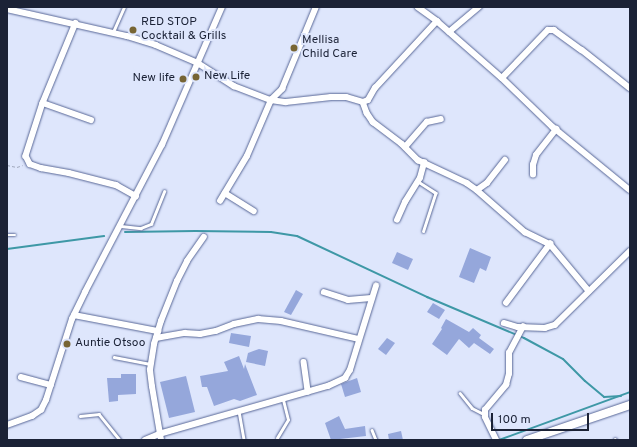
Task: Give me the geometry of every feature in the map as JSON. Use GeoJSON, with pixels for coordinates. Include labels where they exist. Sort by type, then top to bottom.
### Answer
{"type":"FeatureCollection","features":[{"type":"Feature","properties":{"kind":"street"},"geometry":{"type":"LineString","coordinates":[[7,425],[32,416],[41,410],[52,385],[74,316],[85,292],[162,145],[222,7]]}},
{"type":"Feature","properties":{"kind":"street"},"geometry":{"type":"LineString","coordinates":[[220,201],[247,156],[271,100],[282,89],[316,7]]}},
{"type":"Feature","properties":{"kind":"street"},"geometry":{"type":"LineString","coordinates":[[419,7],[502,78],[556,129],[630,190]]}},
{"type":"Feature","properties":{"kind":"street"},"geometry":{"type":"LineString","coordinates":[[449,32],[480,7]]}},
{"type":"Feature","properties":{"kind":"street"},"geometry":{"type":"LineString","coordinates":[[7,9],[76,23],[156,45],[198,63],[234,86],[271,100],[286,102],[331,96],[346,97],[363,102],[368,100],[375,88],[437,21]]}},
{"type":"Feature","properties":{"kind":"street"},"geometry":{"type":"LineString","coordinates":[[76,23],[43,103],[26,156],[30,164],[116,185],[136,196]]}},
{"type":"Feature","properties":{"kind":"street"},"geometry":{"type":"LineString","coordinates":[[502,78],[548,30],[554,30],[630,88]]}},
{"type":"Feature","properties":{"kind":"street"},"geometry":{"type":"LineString","coordinates":[[363,102],[367,113],[373,122],[405,147],[411,155],[477,190],[516,224],[550,244],[589,291]]}},
{"type":"Feature","properties":{"kind":"street"},"geometry":{"type":"LineString","coordinates":[[43,103],[91,120]]}},
{"type":"Feature","properties":{"kind":"street"},"geometry":{"type":"LineString","coordinates":[[405,147],[427,122],[442,118]]}},
{"type":"Feature","properties":{"kind":"street"},"geometry":{"type":"LineString","coordinates":[[533,175],[533,165],[536,155],[556,129]]}},
{"type":"Feature","properties":{"kind":"street"},"geometry":{"type":"LineString","coordinates":[[477,190],[487,183],[505,160]]}},
{"type":"Feature","properties":{"kind":"street"},"geometry":{"type":"LineString","coordinates":[[397,220],[405,202],[418,181],[424,163]]}},
{"type":"Feature","properties":{"kind":"street"},"geometry":{"type":"LineString","coordinates":[[225,193],[254,211]]}},
{"type":"Feature","properties":{"kind":"street"},"geometry":{"type":"LineString","coordinates":[[161,440],[152,387],[151,364],[157,334],[168,300],[187,260],[204,237]]}},
{"type":"Feature","properties":{"kind":"street"},"geometry":{"type":"LineString","coordinates":[[506,303],[550,244]]}},
{"type":"Feature","properties":{"kind":"street"},"geometry":{"type":"LineString","coordinates":[[504,323],[522,330],[545,328],[555,325],[630,251]]}},
{"type":"Feature","properties":{"kind":"street"},"geometry":{"type":"LineString","coordinates":[[145,440],[159,434],[239,410],[283,400],[328,386],[346,377],[376,286]]}},
{"type":"Feature","properties":{"kind":"street"},"geometry":{"type":"LineString","coordinates":[[324,292],[348,300],[371,298]]}},
{"type":"Feature","properties":{"kind":"street"},"geometry":{"type":"LineString","coordinates":[[74,316],[157,334],[200,334],[216,332],[234,324],[258,319],[281,321],[359,339]]}},
{"type":"Feature","properties":{"kind":"street"},"geometry":{"type":"LineString","coordinates":[[496,440],[484,414],[485,410],[506,385],[509,374],[509,353],[522,330]]}},
{"type":"Feature","properties":{"kind":"street"},"geometry":{"type":"LineString","coordinates":[[304,362],[308,392]]}},
{"type":"Feature","properties":{"kind":"street"},"geometry":{"type":"LineString","coordinates":[[21,377],[52,385]]}},
{"type":"Feature","properties":{"kind":"street"},"geometry":{"type":"LineString","coordinates":[[532,439],[630,405]]}},
{"type":"Feature","properties":{"kind":"lane"},"geometry":{"type":"LineString","coordinates":[[113,32],[124,7]]}},
{"type":"Feature","properties":{"kind":"lane"},"geometry":{"type":"LineString","coordinates":[[418,181],[436,193],[424,231]]}},
{"type":"Feature","properties":{"kind":"lane"},"geometry":{"type":"LineString","coordinates":[[120,226],[141,228],[151,224],[164,192]]}},
{"type":"Feature","properties":{"kind":"lane"},"geometry":{"type":"LineString","coordinates":[[7,235],[15,235]]}},
{"type":"Feature","properties":{"kind":"lane"},"geometry":{"type":"LineString","coordinates":[[114,357],[151,364]]}},
{"type":"Feature","properties":{"kind":"lane"},"geometry":{"type":"LineString","coordinates":[[460,393],[472,408],[484,414]]}},
{"type":"Feature","properties":{"kind":"lane"},"geometry":{"type":"LineString","coordinates":[[277,438],[288,420],[283,400]]}},
{"type":"Feature","properties":{"kind":"lane"},"geometry":{"type":"LineString","coordinates":[[239,410],[244,440]]}},
{"type":"Feature","properties":{"kind":"lane"},"geometry":{"type":"LineString","coordinates":[[80,416],[98,414],[120,440]]}},
{"type":"Feature","properties":{"kind":"lane"},"geometry":{"type":"LineString","coordinates":[[372,430],[376,440]]}},
{"type":"Feature","properties":{"kind":"path"},"geometry":{"type":"LineString","coordinates":[[7,165],[17,167],[30,164]]}},
{"type":"Feature","properties":{"kind":"building"},"geometry":{"type":"Polygon","coordinates":[[[470,248],[491,257],[486,271],[480,268],[474,283],[459,277],[470,248]]]}},
{"type":"Feature","properties":{"kind":"building"},"geometry":{"type":"Polygon","coordinates":[[[397,252],[413,259],[408,270],[392,263],[397,252]]]}},
{"type":"Feature","properties":{"kind":"building"},"geometry":{"type":"Polygon","coordinates":[[[296,290],[303,294],[291,315],[284,312],[296,290]]]}},
{"type":"Feature","properties":{"kind":"building"},"geometry":{"type":"Polygon","coordinates":[[[433,303],[445,310],[439,319],[427,312],[433,303]]]}},
{"type":"Feature","properties":{"kind":"building"},"geometry":{"type":"Polygon","coordinates":[[[446,319],[469,332],[473,328],[481,335],[479,338],[494,349],[490,354],[474,343],[469,348],[459,339],[447,355],[432,344],[442,329],[441,328],[446,319]]]}},
{"type":"Feature","properties":{"kind":"building"},"geometry":{"type":"Polygon","coordinates":[[[231,333],[251,336],[249,347],[229,343],[231,333]]]}},
{"type":"Feature","properties":{"kind":"building"},"geometry":{"type":"Polygon","coordinates":[[[387,338],[395,343],[386,355],[378,349],[387,338]]]}},
{"type":"Feature","properties":{"kind":"building"},"geometry":{"type":"Polygon","coordinates":[[[259,349],[268,351],[265,366],[246,362],[248,353],[259,349]]]}},
{"type":"Feature","properties":{"kind":"building"},"geometry":{"type":"Polygon","coordinates":[[[239,356],[244,369],[245,364],[257,395],[240,401],[234,399],[214,406],[207,387],[202,387],[200,376],[228,371],[224,362],[239,356]]]}},
{"type":"Feature","properties":{"kind":"building"},"geometry":{"type":"Polygon","coordinates":[[[121,374],[136,374],[136,394],[118,395],[118,401],[109,402],[107,378],[121,378],[121,374]]]}},
{"type":"Feature","properties":{"kind":"building"},"geometry":{"type":"Polygon","coordinates":[[[186,376],[195,412],[169,418],[160,382],[186,376]]]}},
{"type":"Feature","properties":{"kind":"building"},"geometry":{"type":"Polygon","coordinates":[[[357,378],[361,392],[345,397],[341,384],[357,378]]]}},
{"type":"Feature","properties":{"kind":"building"},"geometry":{"type":"Polygon","coordinates":[[[339,416],[345,429],[365,426],[366,436],[331,440],[325,423],[339,416]]]}},
{"type":"Feature","properties":{"kind":"building"},"geometry":{"type":"Polygon","coordinates":[[[401,431],[403,440],[389,440],[388,434],[401,431]]]}},
{"type":"Feature","properties":{"kind":"waterway"},"geometry":{"type":"LineString","coordinates":[[125,232],[271,232],[297,236],[427,297],[524,338],[563,359],[604,397],[621,396]]}},
{"type":"Feature","properties":{"kind":"waterway"},"geometry":{"type":"LineString","coordinates":[[7,249],[104,236]]}},
{"type":"Feature","properties":{"kind":"waterway"},"geometry":{"type":"LineString","coordinates":[[499,440],[630,392]]}},
{"type":"Feature","properties":{"kind":"place","name":"RED STOP Cocktail & Grills"},"geometry":{"type":"Point","coordinates":[133,30]}},
{"type":"Feature","properties":{"kind":"place","name":"Mellisa Child Care"},"geometry":{"type":"Point","coordinates":[294,48]}},
{"type":"Feature","properties":{"kind":"place","name":"New Life"},"geometry":{"type":"Point","coordinates":[196,77]}},
{"type":"Feature","properties":{"kind":"place","name":"New life"},"geometry":{"type":"Point","coordinates":[183,79]}},
{"type":"Feature","properties":{"kind":"place","name":"Auntie Otsoo"},"geometry":{"type":"Point","coordinates":[67,344]}}]}
